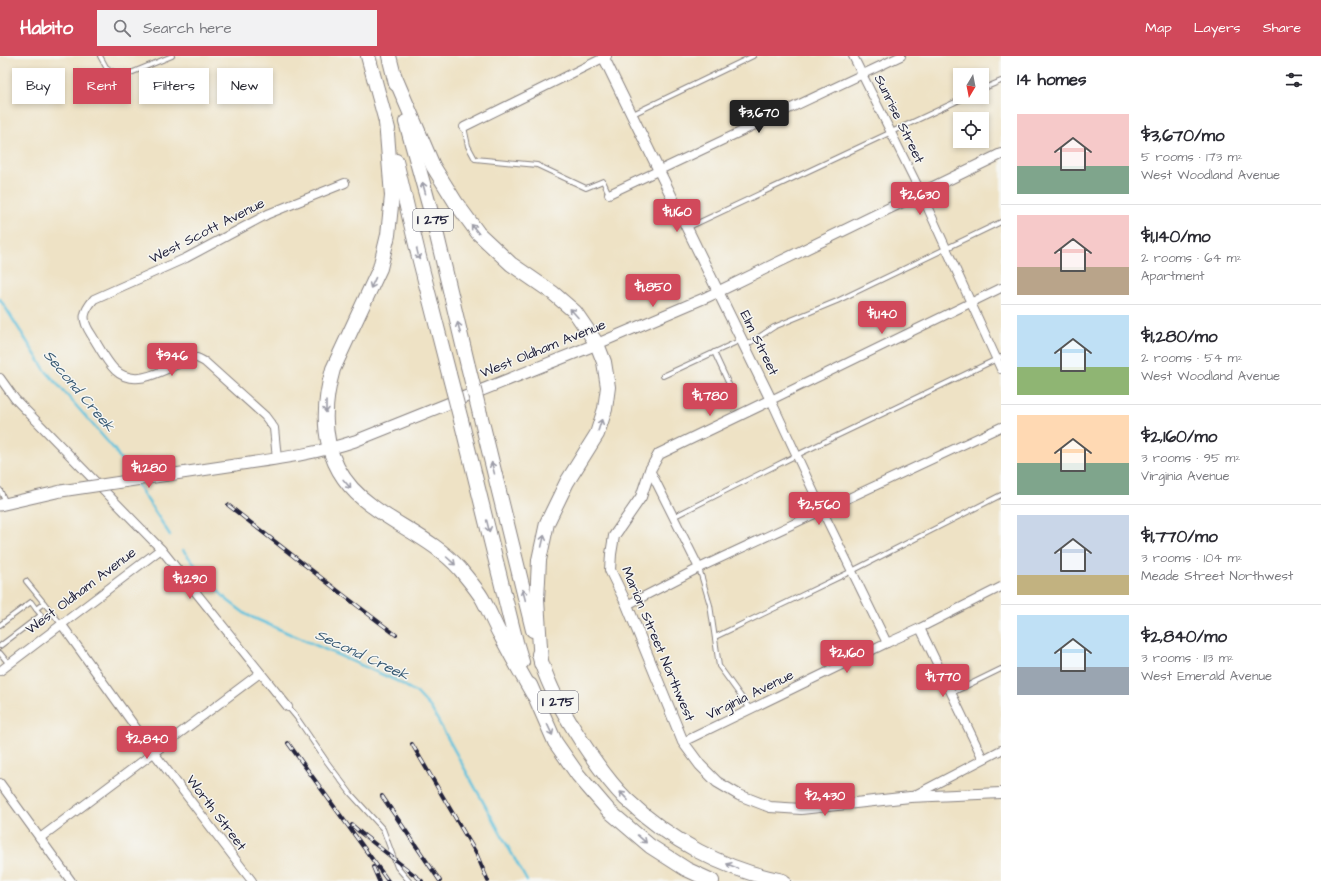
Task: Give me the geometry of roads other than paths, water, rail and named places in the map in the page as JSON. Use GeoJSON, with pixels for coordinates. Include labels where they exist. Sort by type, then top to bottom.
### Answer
{"type":"FeatureCollection","features":[{"type":"Feature","properties":{"kind":"highway","name":"I 275"},"geometry":{"type":"LineString","coordinates":[[368,56],[386,121],[516,642],[533,694],[555,742],[578,775],[610,811],[650,846],[686,869],[712,881]]}},
{"type":"Feature","properties":{"kind":"highway","name":"I 275"},"geometry":{"type":"LineString","coordinates":[[389,56],[434,223],[541,663],[560,707],[591,756],[626,798],[666,832],[690,848],[744,871],[783,881]]}},
{"type":"Feature","properties":{"kind":"highway"},"geometry":{"type":"LineString","coordinates":[[394,75],[433,166],[456,203],[478,233],[511,264],[553,294],[574,312],[597,344],[604,362],[608,387],[605,409],[597,434],[567,482],[547,524],[538,560],[537,600],[541,663]]}},
{"type":"Feature","properties":{"kind":"highway"},"geometry":{"type":"LineString","coordinates":[[386,121],[392,196],[388,235],[380,268],[333,368],[326,399],[326,427],[330,449],[344,481],[355,492],[372,506],[430,542],[459,568],[482,598],[533,694]]}},
{"type":"Feature","properties":{"kind":"main road","name":"West Oldham Avenue"},"geometry":{"type":"LineString","coordinates":[[3,504],[61,491],[277,459],[330,449],[355,441],[597,344]]}},
{"type":"Feature","properties":{"kind":"street","name":"Sunrise Street"},"geometry":{"type":"LineString","coordinates":[[853,56],[921,192],[970,303],[999,358],[1001,369]]}},
{"type":"Feature","properties":{"kind":"street"},"geometry":{"type":"LineString","coordinates":[[609,194],[901,56]]}},
{"type":"Feature","properties":{"kind":"street","name":"Elm Street"},"geometry":{"type":"LineString","coordinates":[[605,57],[887,643]]}},
{"type":"Feature","properties":{"kind":"street"},"geometry":{"type":"LineString","coordinates":[[464,127],[605,57]]}},
{"type":"Feature","properties":{"kind":"street","name":"West Oldham Avenue"},"geometry":{"type":"LineString","coordinates":[[597,344],[718,292],[1001,154]]}},
{"type":"Feature","properties":{"kind":"street","name":"West Scott Avenue"},"geometry":{"type":"LineString","coordinates":[[277,459],[274,428],[265,416],[205,362],[197,358],[188,359],[149,377],[134,378],[122,375],[114,369],[86,327],[84,318],[85,310],[94,299],[186,258],[268,214],[345,183]]}},
{"type":"Feature","properties":{"kind":"street"},"geometry":{"type":"LineString","coordinates":[[771,400],[1001,288]]}},
{"type":"Feature","properties":{"kind":"street"},"geometry":{"type":"LineString","coordinates":[[0,378],[15,399],[161,548],[288,708]]}},
{"type":"Feature","properties":{"kind":"street","name":"Marion Street Northwest"},"geometry":{"type":"LineString","coordinates":[[771,400],[658,454],[650,470],[641,497],[614,536],[610,570],[627,605],[683,742],[700,765],[717,782],[739,795],[770,807],[800,809],[910,798],[1001,793]]}},
{"type":"Feature","properties":{"kind":"street"},"geometry":{"type":"LineString","coordinates":[[627,605],[699,568],[1001,427]]}},
{"type":"Feature","properties":{"kind":"street"},"geometry":{"type":"LineString","coordinates":[[650,470],[699,568]]}},
{"type":"Feature","properties":{"kind":"street","name":"West Oldham Avenue"},"geometry":{"type":"LineString","coordinates":[[0,671],[161,548]]}},
{"type":"Feature","properties":{"kind":"street","name":"Virginia Avenue"},"geometry":{"type":"LineString","coordinates":[[683,742],[920,628],[1001,587]]}},
{"type":"Feature","properties":{"kind":"street","name":"Worth Street"},"geometry":{"type":"LineString","coordinates":[[62,625],[154,753],[252,881]]}},
{"type":"Feature","properties":{"kind":"street"},"geometry":{"type":"LineString","coordinates":[[920,628],[984,758]]}},
{"type":"Feature","properties":{"kind":"street"},"geometry":{"type":"LineString","coordinates":[[40,838],[260,673]]}},
{"type":"Feature","properties":{"kind":"street"},"geometry":{"type":"LineString","coordinates":[[910,798],[1001,750]]}},
{"type":"Feature","properties":{"kind":"street"},"geometry":{"type":"LineString","coordinates":[[0,783],[71,881]]}},
{"type":"Feature","properties":{"kind":"lane"},"geometry":{"type":"LineString","coordinates":[[100,56],[106,67],[121,77],[172,56]]}},
{"type":"Feature","properties":{"kind":"lane"},"geometry":{"type":"LineString","coordinates":[[632,115],[753,56]]}},
{"type":"Feature","properties":{"kind":"lane"},"geometry":{"type":"LineString","coordinates":[[989,86],[1001,81]]}},
{"type":"Feature","properties":{"kind":"lane"},"geometry":{"type":"LineString","coordinates":[[686,228],[953,103]]}},
{"type":"Feature","properties":{"kind":"lane"},"geometry":{"type":"LineString","coordinates":[[464,127],[468,146],[475,159],[537,165],[586,188],[603,181],[609,194]]}},
{"type":"Feature","properties":{"kind":"lane"},"geometry":{"type":"LineString","coordinates":[[663,376],[714,352],[743,343],[774,327],[837,301],[1001,222]]}},
{"type":"Feature","properties":{"kind":"lane"},"geometry":{"type":"LineString","coordinates":[[714,352],[733,393]]}},
{"type":"Feature","properties":{"kind":"lane"},"geometry":{"type":"LineString","coordinates":[[673,517],[797,455],[999,358]]}},
{"type":"Feature","properties":{"kind":"lane"},"geometry":{"type":"LineString","coordinates":[[0,490],[3,504]]}},
{"type":"Feature","properties":{"kind":"lane"},"geometry":{"type":"LineString","coordinates":[[715,637],[852,571],[1001,495]]}},
{"type":"Feature","properties":{"kind":"lane"},"geometry":{"type":"LineString","coordinates":[[699,568],[710,605],[718,666],[750,710]]}},
{"type":"Feature","properties":{"kind":"lane"},"geometry":{"type":"LineString","coordinates":[[26,581],[62,625]]}},
{"type":"Feature","properties":{"kind":"lane"},"geometry":{"type":"LineString","coordinates":[[0,625],[31,602],[41,615],[0,646]]}},
{"type":"Feature","properties":{"kind":"lane"},"geometry":{"type":"LineString","coordinates":[[36,610],[44,603]]}},
{"type":"Feature","properties":{"kind":"lane"},"geometry":{"type":"LineString","coordinates":[[0,653],[9,664]]}},
{"type":"Feature","properties":{"kind":"lane"},"geometry":{"type":"LineString","coordinates":[[952,693],[1001,669]]}},
{"type":"Feature","properties":{"kind":"lane"},"geometry":{"type":"LineString","coordinates":[[288,708],[297,718],[351,794],[383,829],[397,867],[409,881]]}},
{"type":"Feature","properties":{"kind":"waterway","name":"Second Creek"},"geometry":{"type":"LineString","coordinates":[[0,299],[45,370],[114,449],[133,478]]}},
{"type":"Feature","properties":{"kind":"waterway","name":"Second Creek"},"geometry":{"type":"LineString","coordinates":[[137,484],[170,535]]}},
{"type":"Feature","properties":{"kind":"waterway","name":"Second Creek"},"geometry":{"type":"LineString","coordinates":[[183,550],[204,576],[227,600],[247,615],[397,681],[417,693],[431,708],[527,881]]}},
{"type":"Feature","properties":{"kind":"railway"},"geometry":{"type":"LineString","coordinates":[[228,505],[396,635]]}},
{"type":"Feature","properties":{"kind":"railway"},"geometry":{"type":"LineString","coordinates":[[288,743],[388,881]]}},
{"type":"Feature","properties":{"kind":"railway"},"geometry":{"type":"LineString","coordinates":[[412,744],[476,853],[488,881]]}},
{"type":"Feature","properties":{"kind":"railway"},"geometry":{"type":"LineString","coordinates":[[382,796],[440,881]]}},
{"type":"Feature","properties":{"kind":"railway"},"geometry":{"type":"LineString","coordinates":[[352,825],[422,881]]}},
{"type":"Feature","properties":{"kind":"railway"},"geometry":{"type":"LineString","coordinates":[[373,867],[379,881]]}}]}
